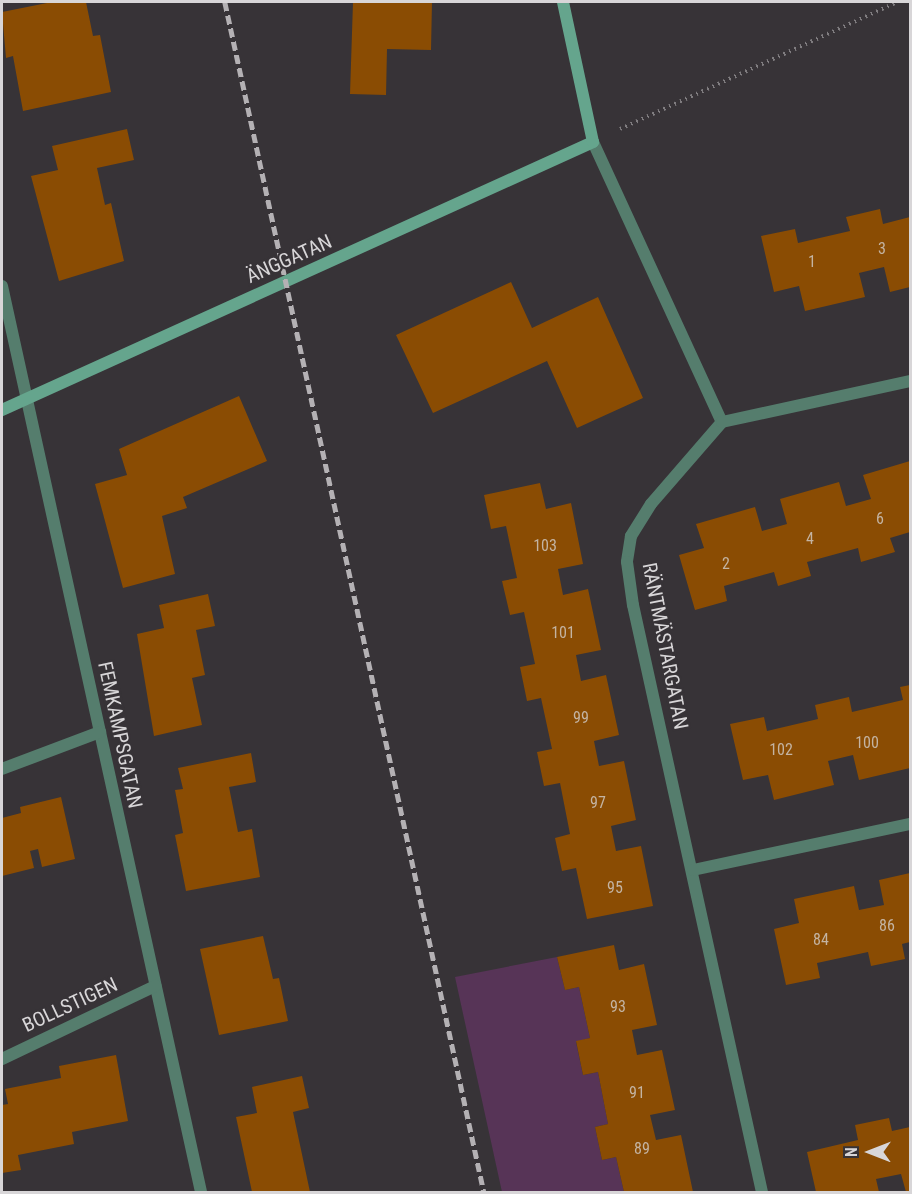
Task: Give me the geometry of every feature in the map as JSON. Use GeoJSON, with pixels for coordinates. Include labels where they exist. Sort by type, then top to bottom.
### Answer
{"type":"FeatureCollection","features":[{"type":"Feature","properties":{"kind":"street"},"geometry":{"type":"LineString","coordinates":[[563,2],[593,142],[722,422],[910,381]]}},
{"type":"Feature","properties":{"kind":"street","name":"ÄNGGATAN"},"geometry":{"type":"LineString","coordinates":[[2,410],[593,142]]}},
{"type":"Feature","properties":{"kind":"street","name":"FEMKAMPSGATAN"},"geometry":{"type":"LineString","coordinates":[[2,286],[201,1192]]}},
{"type":"Feature","properties":{"kind":"street","name":"RÄNTMÄSTARGATAN"},"geometry":{"type":"LineString","coordinates":[[722,422],[651,504],[631,536],[627,562],[633,605],[762,1192]]}},
{"type":"Feature","properties":{"kind":"street"},"geometry":{"type":"LineString","coordinates":[[2,769],[100,732]]}},
{"type":"Feature","properties":{"kind":"street"},"geometry":{"type":"LineString","coordinates":[[693,870],[910,824]]}},
{"type":"Feature","properties":{"kind":"street","name":"BOLLSTIGEN"},"geometry":{"type":"LineString","coordinates":[[2,1059],[155,986]]}},
{"type":"Feature","properties":{"kind":"path"},"geometry":{"type":"LineString","coordinates":[[593,142],[897,2]]}},
{"type":"Feature","properties":{"kind":"shaded area"},"geometry":{"type":"Polygon","coordinates":[[[557,957],[565,990],[579,987],[590,1038],[576,1042],[583,1075],[598,1072],[608,1124],[595,1127],[602,1160],[616,1157],[624,1192],[502,1192],[455,977],[557,957]]]}},
{"type":"Feature","properties":{"kind":"building"},"geometry":{"type":"Polygon","coordinates":[[[52,2],[86,2],[93,36],[100,35],[111,92],[23,111],[13,56],[6,58],[2,12],[52,2]]]}},
{"type":"Feature","properties":{"kind":"building"},"geometry":{"type":"Polygon","coordinates":[[[353,2],[432,2],[431,50],[387,49],[386,95],[350,94],[353,2]]]}},
{"type":"Feature","properties":{"kind":"building"},"geometry":{"type":"Polygon","coordinates":[[[127,129],[134,160],[97,168],[105,205],[111,203],[124,261],[59,281],[31,176],[58,170],[52,146],[127,129]]]}},
{"type":"Feature","properties":{"kind":"building"},"geometry":{"type":"Polygon","coordinates":[[[880,209],[883,224],[910,217],[910,287],[890,292],[884,267],[859,273],[865,297],[805,311],[799,286],[774,292],[761,236],[795,229],[798,243],[850,231],[846,217],[880,209]]]}},
{"type":"Feature","properties":{"kind":"building"},"geometry":{"type":"Polygon","coordinates":[[[511,282],[532,328],[598,297],[643,398],[577,428],[547,361],[433,413],[396,335],[511,282]]]}},
{"type":"Feature","properties":{"kind":"building"},"geometry":{"type":"Polygon","coordinates":[[[239,396],[267,461],[183,497],[187,508],[162,516],[175,574],[123,588],[95,484],[127,475],[119,449],[239,396]]]}},
{"type":"Feature","properties":{"kind":"building"},"geometry":{"type":"Polygon","coordinates":[[[910,461],[910,532],[890,538],[895,552],[861,562],[858,548],[807,562],[811,576],[778,586],[774,572],[724,586],[727,601],[695,610],[679,555],[704,548],[696,524],[755,507],[762,531],[787,524],[780,499],[839,482],[846,506],[871,499],[863,475],[910,461]]]}},
{"type":"Feature","properties":{"kind":"building"},"geometry":{"type":"Polygon","coordinates":[[[540,483],[546,509],[571,503],[583,564],[558,569],[563,595],[588,589],[601,650],[576,655],[581,681],[606,675],[619,735],[594,741],[599,766],[624,761],[636,820],[611,826],[616,851],[641,846],[653,906],[587,919],[576,868],[562,871],[555,838],[570,834],[560,783],[544,786],[537,752],[552,749],[541,698],[527,701],[520,667],[535,664],[524,612],[510,615],[502,581],[517,578],[506,526],[491,529],[484,495],[540,483]]]}},
{"type":"Feature","properties":{"kind":"building"},"geometry":{"type":"Polygon","coordinates":[[[208,594],[215,626],[196,630],[205,675],[192,678],[202,725],[154,736],[137,634],[164,628],[159,605],[208,594]]]}},
{"type":"Feature","properties":{"kind":"building"},"geometry":{"type":"Polygon","coordinates":[[[910,685],[910,768],[859,780],[853,755],[828,761],[834,785],[774,800],[768,775],[743,780],[730,724],[764,717],[767,731],[818,719],[815,705],[849,697],[852,712],[903,700],[900,687],[910,685]]]}},
{"type":"Feature","properties":{"kind":"building"},"geometry":{"type":"Polygon","coordinates":[[[251,753],[256,782],[229,787],[238,832],[252,829],[260,877],[186,891],[175,835],[183,833],[175,790],[183,789],[178,768],[251,753]]]}},
{"type":"Feature","properties":{"kind":"building"},"geometry":{"type":"Polygon","coordinates":[[[61,797],[75,859],[42,867],[38,849],[30,851],[34,868],[2,876],[2,818],[21,813],[20,807],[61,797]]]}},
{"type":"Feature","properties":{"kind":"building"},"geometry":{"type":"Polygon","coordinates":[[[910,873],[910,942],[902,944],[905,959],[871,966],[868,952],[817,963],[820,978],[786,985],[774,929],[799,923],[794,899],[854,886],[859,910],[884,905],[879,880],[910,873]]]}},
{"type":"Feature","properties":{"kind":"building"},"geometry":{"type":"Polygon","coordinates":[[[263,936],[273,979],[279,978],[288,1021],[219,1035],[200,949],[263,936]]]}},
{"type":"Feature","properties":{"kind":"building"},"geometry":{"type":"Polygon","coordinates":[[[614,945],[619,970],[644,964],[657,1025],[632,1030],[637,1055],[662,1050],[675,1110],[650,1115],[656,1140],[681,1135],[693,1192],[624,1192],[616,1157],[602,1160],[595,1127],[608,1124],[598,1072],[583,1075],[576,1041],[590,1038],[579,987],[565,990],[557,957],[614,945]]]}},
{"type":"Feature","properties":{"kind":"building"},"geometry":{"type":"Polygon","coordinates":[[[116,1055],[128,1121],[72,1132],[74,1144],[18,1155],[21,1170],[2,1173],[2,1105],[8,1104],[5,1089],[61,1078],[59,1066],[116,1055]]]}},
{"type":"Feature","properties":{"kind":"building"},"geometry":{"type":"Polygon","coordinates":[[[302,1076],[309,1108],[293,1112],[310,1192],[252,1192],[236,1117],[257,1113],[252,1087],[302,1076]]]}},
{"type":"Feature","properties":{"kind":"building"},"geometry":{"type":"Polygon","coordinates":[[[889,1118],[892,1131],[910,1127],[910,1192],[906,1192],[901,1174],[876,1179],[879,1192],[816,1192],[807,1152],[858,1140],[855,1125],[889,1118]]]}},
{"type":"Feature","properties":{"kind":"railway"},"geometry":{"type":"LineString","coordinates":[[225,2],[484,1192]]}}]}
